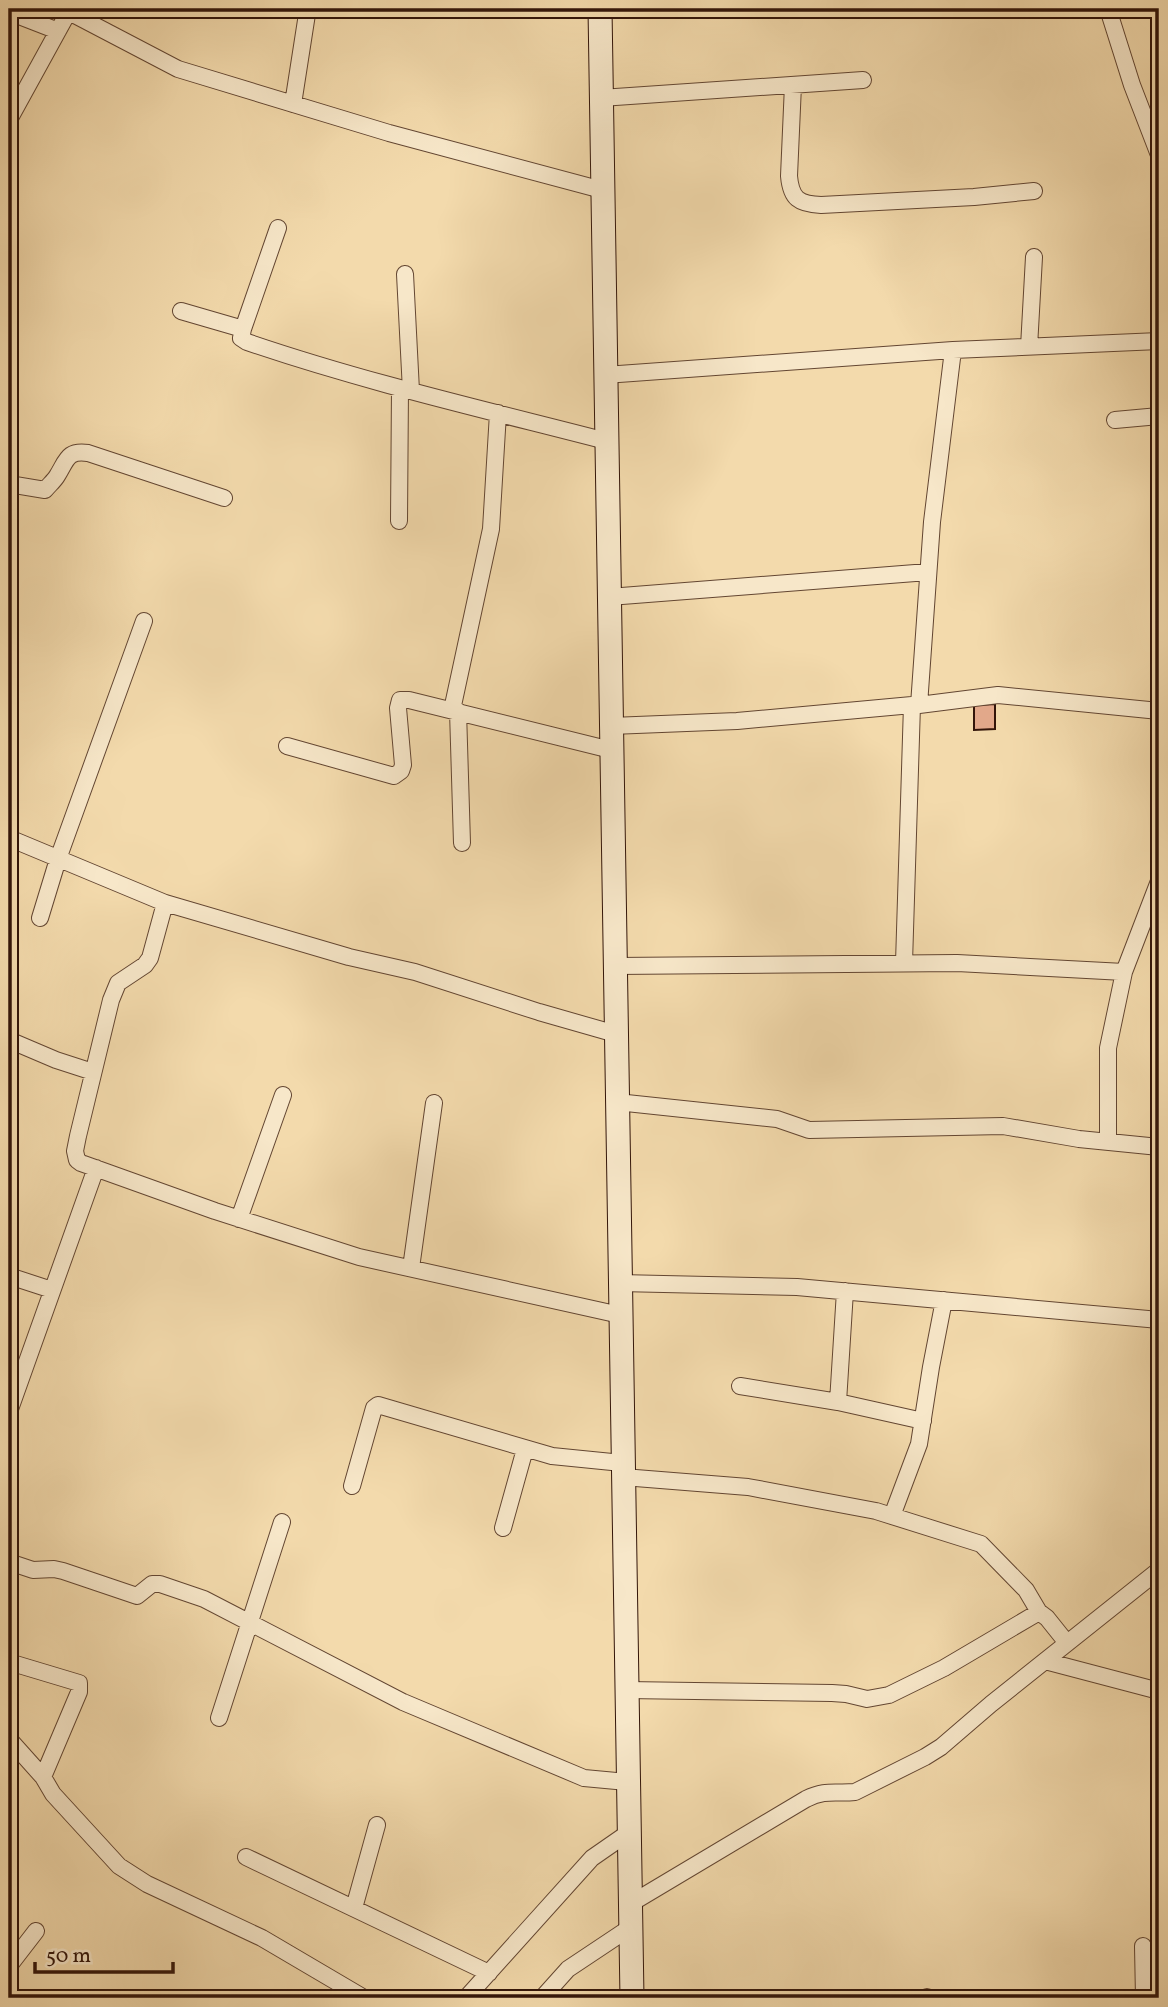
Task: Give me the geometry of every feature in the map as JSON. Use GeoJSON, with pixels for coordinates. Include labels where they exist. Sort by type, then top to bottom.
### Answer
{"type":"FeatureCollection","features":[{"type":"Feature","properties":{"kind":"main road"},"geometry":{"type":"LineString","coordinates":[[600,9],[632,1998]]}},
{"type":"Feature","properties":{"kind":"street"},"geometry":{"type":"LineString","coordinates":[[1108,9],[1132,85],[1159,155]]}},
{"type":"Feature","properties":{"kind":"street"},"geometry":{"type":"LineString","coordinates":[[9,120],[69,11],[177,69],[439,147],[602,190]]}},
{"type":"Feature","properties":{"kind":"street"},"geometry":{"type":"LineString","coordinates":[[9,12],[58,31]]}},
{"type":"Feature","properties":{"kind":"street"},"geometry":{"type":"LineString","coordinates":[[293,104],[307,14]]}},
{"type":"Feature","properties":{"kind":"street"},"geometry":{"type":"LineString","coordinates":[[601,97],[863,80]]}},
{"type":"Feature","properties":{"kind":"street"},"geometry":{"type":"LineString","coordinates":[[793,85],[789,176],[790,189],[800,202],[821,205],[1034,191]]}},
{"type":"Feature","properties":{"kind":"street"},"geometry":{"type":"LineString","coordinates":[[278,228],[243,329],[241,338],[247,342],[405,390],[606,441]]}},
{"type":"Feature","properties":{"kind":"street"},"geometry":{"type":"LineString","coordinates":[[1029,347],[1034,257]]}},
{"type":"Feature","properties":{"kind":"street"},"geometry":{"type":"LineString","coordinates":[[399,521],[405,390],[405,274]]}},
{"type":"Feature","properties":{"kind":"street"},"geometry":{"type":"LineString","coordinates":[[181,312],[243,329]]}},
{"type":"Feature","properties":{"kind":"street"},"geometry":{"type":"LineString","coordinates":[[605,375],[953,350],[1159,341]]}},
{"type":"Feature","properties":{"kind":"street"},"geometry":{"type":"LineString","coordinates":[[904,963],[915,705],[932,522],[953,350]]}},
{"type":"Feature","properties":{"kind":"street"},"geometry":{"type":"LineString","coordinates":[[462,843],[455,710],[491,529],[498,413]]}},
{"type":"Feature","properties":{"kind":"street"},"geometry":{"type":"LineString","coordinates":[[1115,420],[1159,416]]}},
{"type":"Feature","properties":{"kind":"street"},"geometry":{"type":"LineString","coordinates":[[9,484],[45,490],[57,477],[68,456],[78,451],[224,498]]}},
{"type":"Feature","properties":{"kind":"street"},"geometry":{"type":"LineString","coordinates":[[609,597],[928,572]]}},
{"type":"Feature","properties":{"kind":"street"},"geometry":{"type":"LineString","coordinates":[[40,918],[58,859],[144,621]]}},
{"type":"Feature","properties":{"kind":"street"},"geometry":{"type":"LineString","coordinates":[[611,726],[737,720],[998,695],[1159,711]]}},
{"type":"Feature","properties":{"kind":"street"},"geometry":{"type":"LineString","coordinates":[[287,746],[394,776],[401,771],[403,765],[398,708],[400,700],[409,700],[611,750]]}},
{"type":"Feature","properties":{"kind":"street"},"geometry":{"type":"LineString","coordinates":[[9,838],[165,902],[325,950],[415,972],[615,1034]]}},
{"type":"Feature","properties":{"kind":"street"},"geometry":{"type":"LineString","coordinates":[[1108,1142],[1108,1048],[1124,971],[1159,881]]}},
{"type":"Feature","properties":{"kind":"street"},"geometry":{"type":"LineString","coordinates":[[165,902],[150,958],[145,965],[118,983],[111,1000],[75,1151],[77,1160],[239,1219],[359,1257],[620,1315]]}},
{"type":"Feature","properties":{"kind":"street"},"geometry":{"type":"LineString","coordinates":[[615,966],[957,963],[1124,971]]}},
{"type":"Feature","properties":{"kind":"street"},"geometry":{"type":"LineString","coordinates":[[9,1040],[93,1072]]}},
{"type":"Feature","properties":{"kind":"street"},"geometry":{"type":"LineString","coordinates":[[239,1219],[283,1095]]}},
{"type":"Feature","properties":{"kind":"street"},"geometry":{"type":"LineString","coordinates":[[617,1102],[777,1119],[809,1130],[1003,1126],[1159,1147]]}},
{"type":"Feature","properties":{"kind":"street"},"geometry":{"type":"LineString","coordinates":[[411,1268],[434,1103]]}},
{"type":"Feature","properties":{"kind":"street"},"geometry":{"type":"LineString","coordinates":[[9,1412],[96,1168]]}},
{"type":"Feature","properties":{"kind":"street"},"geometry":{"type":"LineString","coordinates":[[9,1276],[52,1290]]}},
{"type":"Feature","properties":{"kind":"street"},"geometry":{"type":"LineString","coordinates":[[619,1283],[797,1287],[1159,1320]]}},
{"type":"Feature","properties":{"kind":"street"},"geometry":{"type":"LineString","coordinates":[[838,1402],[845,1291]]}},
{"type":"Feature","properties":{"kind":"street"},"geometry":{"type":"LineString","coordinates":[[892,1516],[919,1444],[944,1300]]}},
{"type":"Feature","properties":{"kind":"street"},"geometry":{"type":"LineString","coordinates":[[740,1386],[838,1402],[923,1421]]}},
{"type":"Feature","properties":{"kind":"street"},"geometry":{"type":"LineString","coordinates":[[352,1486],[374,1408],[378,1405],[552,1456],[622,1470],[748,1487],[876,1511],[981,1544],[1026,1590],[1065,1640]]}},
{"type":"Feature","properties":{"kind":"street"},"geometry":{"type":"LineString","coordinates":[[503,1528],[525,1449]]}},
{"type":"Feature","properties":{"kind":"street"},"geometry":{"type":"LineString","coordinates":[[219,1718],[282,1522]]}},
{"type":"Feature","properties":{"kind":"street"},"geometry":{"type":"LineString","coordinates":[[9,1562],[33,1570],[63,1571],[137,1596],[152,1584],[160,1584],[204,1599],[403,1702],[584,1777],[628,1782]]}},
{"type":"Feature","properties":{"kind":"street"},"geometry":{"type":"LineString","coordinates":[[542,1998],[568,1969],[631,1915],[820,1792],[855,1791],[925,1758],[941,1747],[1045,1661],[1065,1640],[1159,1570]]}},
{"type":"Feature","properties":{"kind":"street"},"geometry":{"type":"LineString","coordinates":[[626,1690],[832,1693],[867,1699],[888,1695],[1043,1615]]}},
{"type":"Feature","properties":{"kind":"street"},"geometry":{"type":"LineString","coordinates":[[1045,1661],[1159,1691]]}},
{"type":"Feature","properties":{"kind":"street"},"geometry":{"type":"LineString","coordinates":[[9,1662],[79,1683],[79,1692],[43,1777]]}},
{"type":"Feature","properties":{"kind":"street"},"geometry":{"type":"LineString","coordinates":[[9,1739],[43,1777],[52,1794],[119,1866],[147,1884],[262,1938],[364,1998]]}},
{"type":"Feature","properties":{"kind":"street"},"geometry":{"type":"LineString","coordinates":[[354,1908],[377,1825]]}},
{"type":"Feature","properties":{"kind":"street"},"geometry":{"type":"LineString","coordinates":[[466,1998],[592,1858],[628,1833]]}},
{"type":"Feature","properties":{"kind":"street"},"geometry":{"type":"LineString","coordinates":[[246,1857],[489,1973]]}},
{"type":"Feature","properties":{"kind":"street"},"geometry":{"type":"LineString","coordinates":[[9,1966],[36,1931]]}},
{"type":"Feature","properties":{"kind":"street"},"geometry":{"type":"LineString","coordinates":[[1143,1946],[1144,1998]]}},
{"type":"Feature","properties":{"kind":"building"},"geometry":{"type":"Polygon","coordinates":[[[995,704],[995,729],[974,730],[974,705],[995,704]]]}}]}
